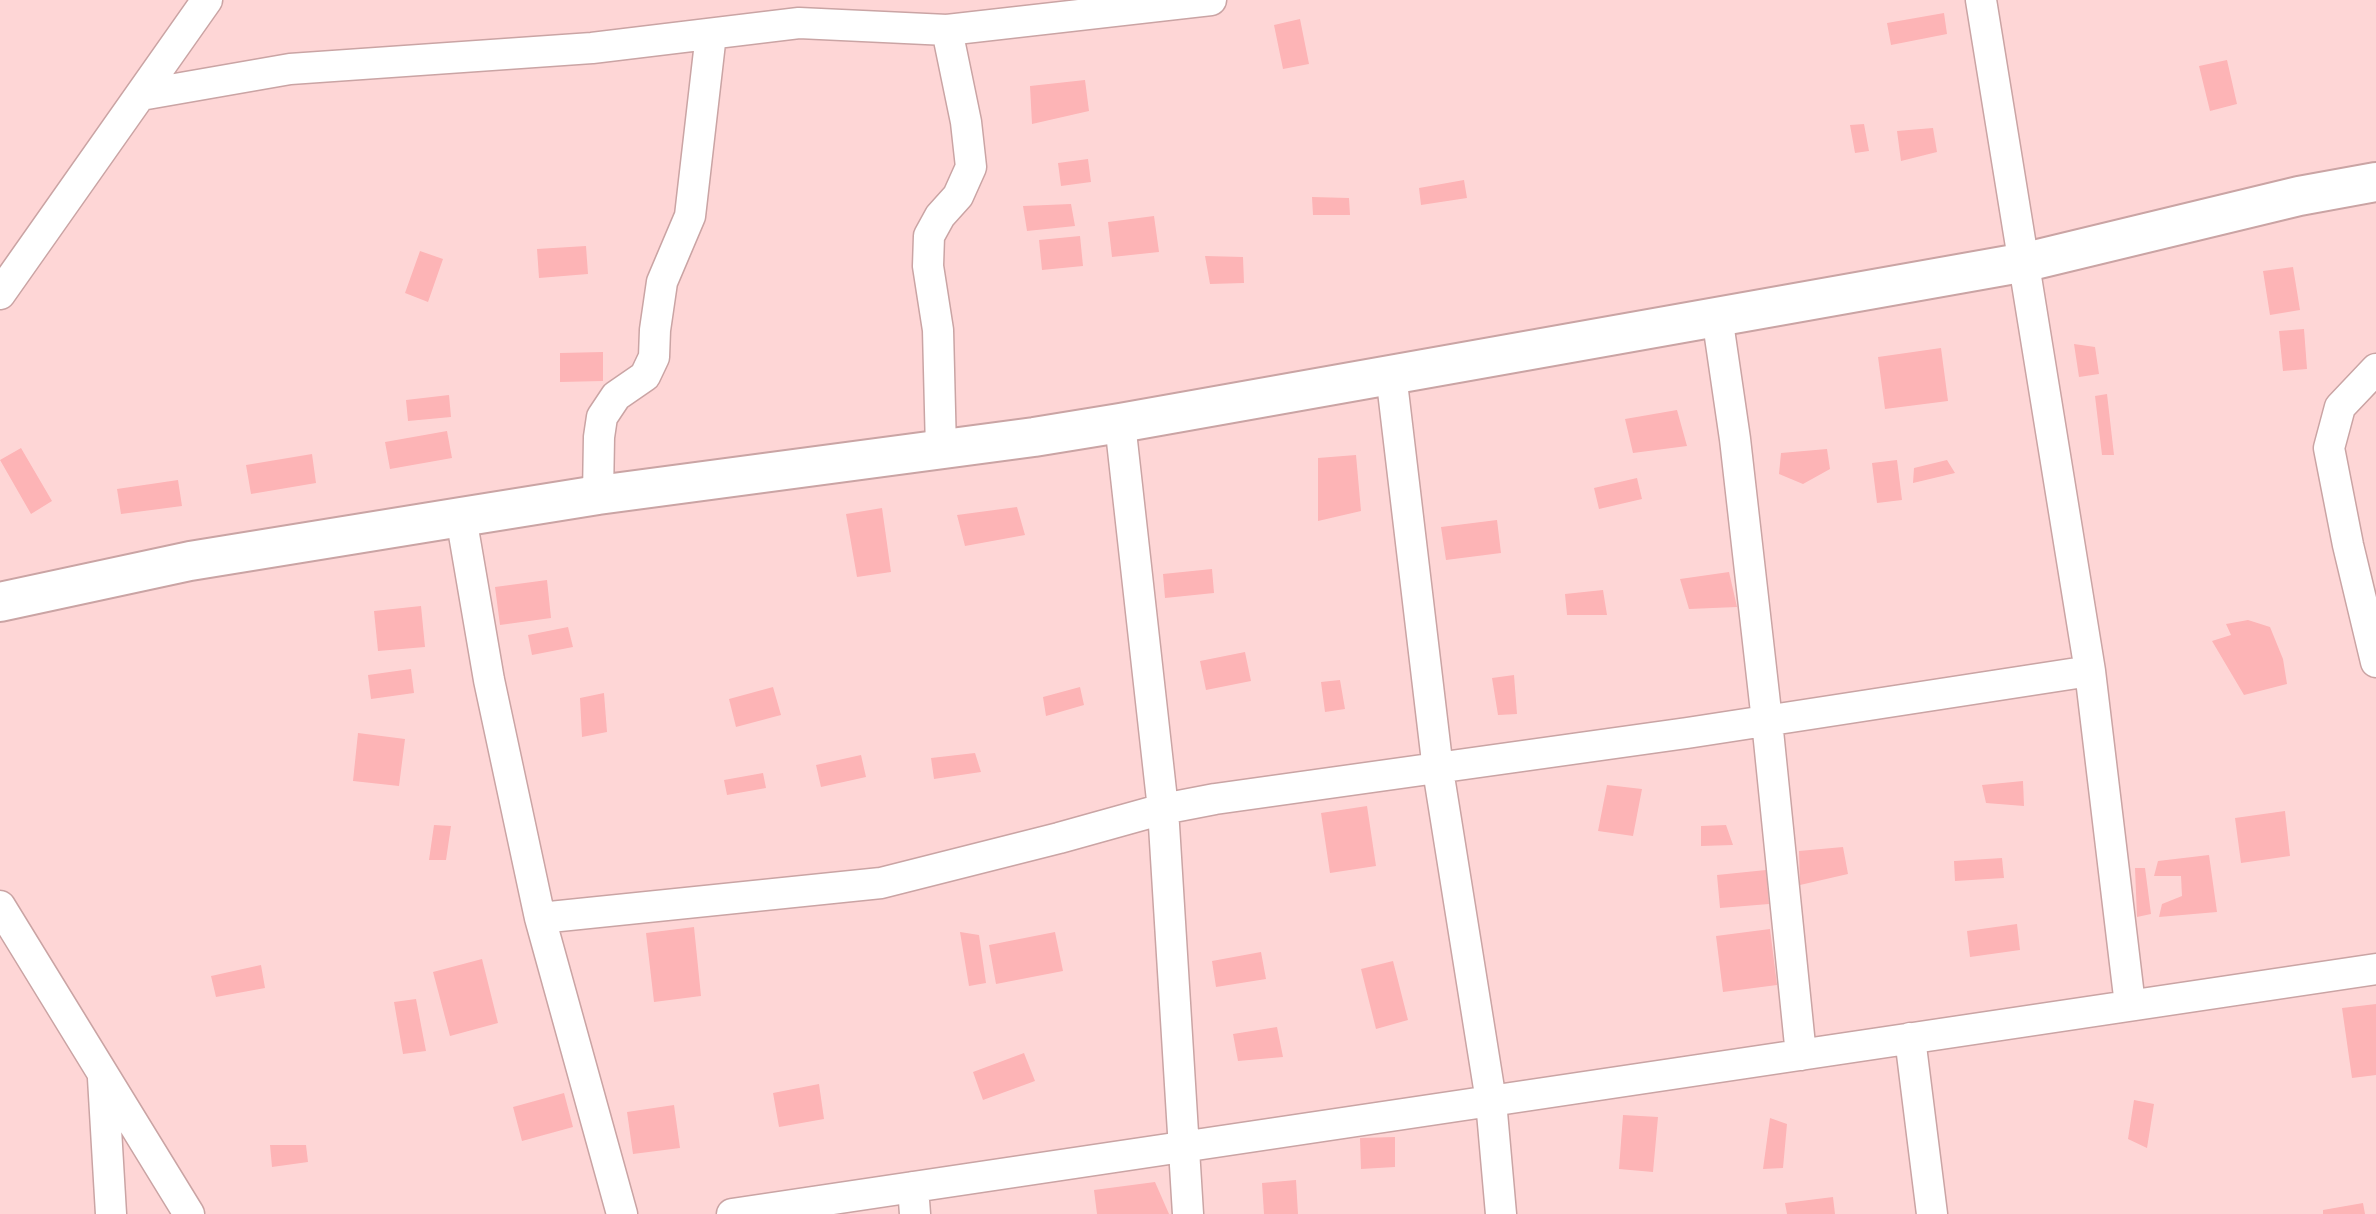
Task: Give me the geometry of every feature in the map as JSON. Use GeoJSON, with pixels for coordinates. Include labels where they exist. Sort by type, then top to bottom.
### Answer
{"type":"FeatureCollection","features":[{"type":"Feature","properties":{"kind":"main road"},"geometry":{"type":"LineString","coordinates":[[0,602],[190,561],[598,495],[941,450],[1120,423],[2026,262],[2299,196],[2376,182]]}},
{"type":"Feature","properties":{"kind":"street"},"geometry":{"type":"LineString","coordinates":[[0,295],[207,0]]}},
{"type":"Feature","properties":{"kind":"street"},"geometry":{"type":"LineString","coordinates":[[141,95],[290,69],[592,48],[799,23],[947,30],[1211,0]]}},
{"type":"Feature","properties":{"kind":"street"},"geometry":{"type":"LineString","coordinates":[[1981,0],[2026,262],[2090,671],[2130,1005]]}},
{"type":"Feature","properties":{"kind":"street"},"geometry":{"type":"LineString","coordinates":[[941,450],[937,330],[928,266],[929,236],[940,216],[958,196],[971,167],[966,122],[947,30]]}},
{"type":"Feature","properties":{"kind":"street"},"geometry":{"type":"LineString","coordinates":[[598,495],[602,418],[616,396],[645,376],[654,357],[662,282],[690,216],[711,34]]}},
{"type":"Feature","properties":{"kind":"street"},"geometry":{"type":"LineString","coordinates":[[1717,316],[1735,439],[1801,1055]]}},
{"type":"Feature","properties":{"kind":"street"},"geometry":{"type":"LineString","coordinates":[[2376,369],[2340,407],[2329,448],[2348,545],[2376,662]]}},
{"type":"Feature","properties":{"kind":"street"},"geometry":{"type":"LineString","coordinates":[[1391,374],[1438,770],[1491,1101],[1501,1214]]}},
{"type":"Feature","properties":{"kind":"street"},"geometry":{"type":"LineString","coordinates":[[1120,423],[1163,809],[1188,1214]]}},
{"type":"Feature","properties":{"kind":"street"},"geometry":{"type":"LineString","coordinates":[[461,517],[489,680],[540,918],[622,1214]]}},
{"type":"Feature","properties":{"kind":"street"},"geometry":{"type":"LineString","coordinates":[[540,918],[881,883],[1163,809],[1215,799],[1438,770],[2090,671]]}},
{"type":"Feature","properties":{"kind":"street"},"geometry":{"type":"LineString","coordinates":[[0,906],[189,1214]]}},
{"type":"Feature","properties":{"kind":"street"},"geometry":{"type":"LineString","coordinates":[[732,1214],[914,1200],[1185,1146],[2376,969]]}},
{"type":"Feature","properties":{"kind":"street"},"geometry":{"type":"LineString","coordinates":[[1910,1038],[1932,1214]]}},
{"type":"Feature","properties":{"kind":"street"},"geometry":{"type":"LineString","coordinates":[[102,1073],[111,1214]]}},
{"type":"Feature","properties":{"kind":"building"},"geometry":{"type":"Polygon","coordinates":[[[1944,13],[1947,34],[1891,45],[1887,23],[1944,13]]]}},
{"type":"Feature","properties":{"kind":"building"},"geometry":{"type":"Polygon","coordinates":[[[1300,19],[1309,64],[1283,69],[1274,25],[1300,19]]]}},
{"type":"Feature","properties":{"kind":"building"},"geometry":{"type":"Polygon","coordinates":[[[2227,60],[2237,104],[2210,111],[2199,66],[2227,60]]]}},
{"type":"Feature","properties":{"kind":"building"},"geometry":{"type":"Polygon","coordinates":[[[1085,80],[1089,111],[1032,124],[1030,86],[1085,80]]]}},
{"type":"Feature","properties":{"kind":"building"},"geometry":{"type":"Polygon","coordinates":[[[1864,124],[1869,151],[1855,153],[1850,125],[1864,124]]]}},
{"type":"Feature","properties":{"kind":"building"},"geometry":{"type":"Polygon","coordinates":[[[1933,128],[1937,152],[1901,161],[1897,131],[1933,128]]]}},
{"type":"Feature","properties":{"kind":"building"},"geometry":{"type":"Polygon","coordinates":[[[1088,159],[1091,182],[1061,186],[1058,163],[1088,159]]]}},
{"type":"Feature","properties":{"kind":"building"},"geometry":{"type":"Polygon","coordinates":[[[1464,180],[1467,198],[1421,205],[1419,188],[1464,180]]]}},
{"type":"Feature","properties":{"kind":"building"},"geometry":{"type":"Polygon","coordinates":[[[1312,197],[1349,198],[1350,215],[1313,215],[1312,197]]]}},
{"type":"Feature","properties":{"kind":"building"},"geometry":{"type":"Polygon","coordinates":[[[1071,204],[1075,226],[1027,231],[1023,206],[1071,204]]]}},
{"type":"Feature","properties":{"kind":"building"},"geometry":{"type":"Polygon","coordinates":[[[1154,216],[1159,252],[1112,257],[1108,222],[1154,216]]]}},
{"type":"Feature","properties":{"kind":"building"},"geometry":{"type":"Polygon","coordinates":[[[1080,236],[1083,266],[1042,270],[1039,240],[1080,236]]]}},
{"type":"Feature","properties":{"kind":"building"},"geometry":{"type":"Polygon","coordinates":[[[586,246],[588,274],[539,278],[537,249],[586,246]]]}},
{"type":"Feature","properties":{"kind":"building"},"geometry":{"type":"Polygon","coordinates":[[[420,251],[443,259],[428,302],[405,293],[420,251]]]}},
{"type":"Feature","properties":{"kind":"building"},"geometry":{"type":"Polygon","coordinates":[[[1205,256],[1243,257],[1244,283],[1210,284],[1205,256]]]}},
{"type":"Feature","properties":{"kind":"building"},"geometry":{"type":"Polygon","coordinates":[[[2293,267],[2300,310],[2270,315],[2263,271],[2293,267]]]}},
{"type":"Feature","properties":{"kind":"building"},"geometry":{"type":"Polygon","coordinates":[[[2304,329],[2307,369],[2283,371],[2279,331],[2304,329]]]}},
{"type":"Feature","properties":{"kind":"building"},"geometry":{"type":"Polygon","coordinates":[[[2074,344],[2095,347],[2099,374],[2079,377],[2074,344]]]}},
{"type":"Feature","properties":{"kind":"building"},"geometry":{"type":"Polygon","coordinates":[[[1941,348],[1948,401],[1885,409],[1878,357],[1941,348]]]}},
{"type":"Feature","properties":{"kind":"building"},"geometry":{"type":"Polygon","coordinates":[[[603,352],[603,381],[560,382],[560,353],[603,352]]]}},
{"type":"Feature","properties":{"kind":"building"},"geometry":{"type":"Polygon","coordinates":[[[2107,394],[2114,455],[2102,455],[2095,396],[2107,394]]]}},
{"type":"Feature","properties":{"kind":"building"},"geometry":{"type":"Polygon","coordinates":[[[449,395],[451,417],[408,421],[406,400],[449,395]]]}},
{"type":"Feature","properties":{"kind":"building"},"geometry":{"type":"Polygon","coordinates":[[[1677,410],[1687,446],[1633,453],[1625,419],[1677,410]]]}},
{"type":"Feature","properties":{"kind":"building"},"geometry":{"type":"Polygon","coordinates":[[[447,431],[452,458],[390,469],[385,442],[447,431]]]}},
{"type":"Feature","properties":{"kind":"building"},"geometry":{"type":"Polygon","coordinates":[[[21,448],[52,501],[31,514],[0,460],[21,448]]]}},
{"type":"Feature","properties":{"kind":"building"},"geometry":{"type":"Polygon","coordinates":[[[1827,449],[1830,469],[1803,484],[1779,474],[1781,453],[1827,449]]]}},
{"type":"Feature","properties":{"kind":"building"},"geometry":{"type":"Polygon","coordinates":[[[312,454],[316,483],[251,494],[246,465],[312,454]]]}},
{"type":"Feature","properties":{"kind":"building"},"geometry":{"type":"Polygon","coordinates":[[[1356,455],[1361,511],[1318,521],[1318,458],[1356,455]]]}},
{"type":"Feature","properties":{"kind":"building"},"geometry":{"type":"Polygon","coordinates":[[[1897,460],[1902,500],[1877,503],[1872,463],[1897,460]]]}},
{"type":"Feature","properties":{"kind":"building"},"geometry":{"type":"Polygon","coordinates":[[[1947,460],[1955,473],[1913,483],[1914,468],[1947,460]]]}},
{"type":"Feature","properties":{"kind":"building"},"geometry":{"type":"Polygon","coordinates":[[[1637,478],[1642,499],[1599,509],[1594,488],[1637,478]]]}},
{"type":"Feature","properties":{"kind":"building"},"geometry":{"type":"Polygon","coordinates":[[[178,480],[182,506],[121,514],[117,489],[178,480]]]}},
{"type":"Feature","properties":{"kind":"building"},"geometry":{"type":"Polygon","coordinates":[[[1017,507],[1025,535],[965,546],[957,515],[1017,507]]]}},
{"type":"Feature","properties":{"kind":"building"},"geometry":{"type":"Polygon","coordinates":[[[882,508],[891,572],[857,577],[846,514],[882,508]]]}},
{"type":"Feature","properties":{"kind":"building"},"geometry":{"type":"Polygon","coordinates":[[[1497,520],[1501,553],[1446,560],[1441,527],[1497,520]]]}},
{"type":"Feature","properties":{"kind":"building"},"geometry":{"type":"Polygon","coordinates":[[[1212,569],[1214,593],[1165,598],[1163,574],[1212,569]]]}},
{"type":"Feature","properties":{"kind":"building"},"geometry":{"type":"Polygon","coordinates":[[[1729,572],[1737,607],[1689,609],[1680,579],[1729,572]]]}},
{"type":"Feature","properties":{"kind":"building"},"geometry":{"type":"Polygon","coordinates":[[[547,580],[551,618],[500,625],[495,587],[547,580]]]}},
{"type":"Feature","properties":{"kind":"building"},"geometry":{"type":"Polygon","coordinates":[[[1603,590],[1607,615],[1567,615],[1565,594],[1603,590]]]}},
{"type":"Feature","properties":{"kind":"building"},"geometry":{"type":"Polygon","coordinates":[[[421,606],[425,647],[378,651],[374,611],[421,606]]]}},
{"type":"Feature","properties":{"kind":"building"},"geometry":{"type":"Polygon","coordinates":[[[2248,620],[2270,627],[2283,659],[2287,684],[2244,695],[2212,641],[2231,635],[2226,624],[2248,620]]]}},
{"type":"Feature","properties":{"kind":"building"},"geometry":{"type":"Polygon","coordinates":[[[568,627],[573,647],[532,655],[528,635],[568,627]]]}},
{"type":"Feature","properties":{"kind":"building"},"geometry":{"type":"Polygon","coordinates":[[[1245,652],[1251,681],[1206,690],[1200,661],[1245,652]]]}},
{"type":"Feature","properties":{"kind":"building"},"geometry":{"type":"Polygon","coordinates":[[[411,669],[414,693],[371,699],[368,675],[411,669]]]}},
{"type":"Feature","properties":{"kind":"building"},"geometry":{"type":"Polygon","coordinates":[[[1514,675],[1517,714],[1498,715],[1492,678],[1514,675]]]}},
{"type":"Feature","properties":{"kind":"building"},"geometry":{"type":"Polygon","coordinates":[[[1340,680],[1345,709],[1325,712],[1321,682],[1340,680]]]}},
{"type":"Feature","properties":{"kind":"building"},"geometry":{"type":"Polygon","coordinates":[[[773,687],[781,715],[736,727],[729,699],[773,687]]]}},
{"type":"Feature","properties":{"kind":"building"},"geometry":{"type":"Polygon","coordinates":[[[1080,687],[1084,705],[1046,716],[1043,697],[1080,687]]]}},
{"type":"Feature","properties":{"kind":"building"},"geometry":{"type":"Polygon","coordinates":[[[604,693],[607,732],[582,737],[580,698],[604,693]]]}},
{"type":"Feature","properties":{"kind":"building"},"geometry":{"type":"Polygon","coordinates":[[[358,733],[405,739],[399,786],[353,781],[358,733]]]}},
{"type":"Feature","properties":{"kind":"building"},"geometry":{"type":"Polygon","coordinates":[[[975,753],[981,772],[934,779],[931,758],[975,753]]]}},
{"type":"Feature","properties":{"kind":"building"},"geometry":{"type":"Polygon","coordinates":[[[861,755],[866,777],[821,787],[816,765],[861,755]]]}},
{"type":"Feature","properties":{"kind":"building"},"geometry":{"type":"Polygon","coordinates":[[[763,773],[766,788],[727,795],[724,780],[763,773]]]}},
{"type":"Feature","properties":{"kind":"building"},"geometry":{"type":"Polygon","coordinates":[[[2023,781],[2024,806],[1986,803],[1982,785],[2023,781]]]}},
{"type":"Feature","properties":{"kind":"building"},"geometry":{"type":"Polygon","coordinates":[[[1607,785],[1642,789],[1633,836],[1598,831],[1607,785]]]}},
{"type":"Feature","properties":{"kind":"building"},"geometry":{"type":"Polygon","coordinates":[[[1367,806],[1376,866],[1330,873],[1321,813],[1367,806]]]}},
{"type":"Feature","properties":{"kind":"building"},"geometry":{"type":"Polygon","coordinates":[[[2285,811],[2290,856],[2241,863],[2235,818],[2285,811]]]}},
{"type":"Feature","properties":{"kind":"building"},"geometry":{"type":"Polygon","coordinates":[[[434,825],[451,826],[446,860],[429,860],[434,825]]]}},
{"type":"Feature","properties":{"kind":"building"},"geometry":{"type":"Polygon","coordinates":[[[1726,825],[1733,845],[1701,846],[1701,826],[1726,825]]]}},
{"type":"Feature","properties":{"kind":"building"},"geometry":{"type":"Polygon","coordinates":[[[1843,847],[1848,874],[1800,885],[1799,851],[1843,847]]]}},
{"type":"Feature","properties":{"kind":"building"},"geometry":{"type":"Polygon","coordinates":[[[2209,855],[2217,912],[2159,917],[2162,904],[2182,896],[2181,876],[2154,876],[2158,861],[2209,855]]]}},
{"type":"Feature","properties":{"kind":"building"},"geometry":{"type":"Polygon","coordinates":[[[2002,858],[2004,878],[1955,881],[1954,861],[2002,858]]]}},
{"type":"Feature","properties":{"kind":"building"},"geometry":{"type":"Polygon","coordinates":[[[2135,868],[2145,868],[2151,914],[2137,917],[2135,868]]]}},
{"type":"Feature","properties":{"kind":"building"},"geometry":{"type":"Polygon","coordinates":[[[1766,870],[1769,904],[1720,908],[1717,875],[1766,870]]]}},
{"type":"Feature","properties":{"kind":"building"},"geometry":{"type":"Polygon","coordinates":[[[2017,924],[2020,950],[1970,957],[1967,931],[2017,924]]]}},
{"type":"Feature","properties":{"kind":"building"},"geometry":{"type":"Polygon","coordinates":[[[694,927],[701,996],[654,1002],[646,933],[694,927]]]}},
{"type":"Feature","properties":{"kind":"building"},"geometry":{"type":"Polygon","coordinates":[[[1770,929],[1777,985],[1723,992],[1716,936],[1770,929]]]}},
{"type":"Feature","properties":{"kind":"building"},"geometry":{"type":"Polygon","coordinates":[[[960,932],[979,935],[986,983],[969,986],[960,932]]]}},
{"type":"Feature","properties":{"kind":"building"},"geometry":{"type":"Polygon","coordinates":[[[1055,932],[1063,971],[996,984],[989,945],[1055,932]]]}},
{"type":"Feature","properties":{"kind":"building"},"geometry":{"type":"Polygon","coordinates":[[[1261,952],[1266,979],[1216,987],[1212,961],[1261,952]]]}},
{"type":"Feature","properties":{"kind":"building"},"geometry":{"type":"Polygon","coordinates":[[[482,959],[498,1023],[450,1036],[433,972],[482,959]]]}},
{"type":"Feature","properties":{"kind":"building"},"geometry":{"type":"Polygon","coordinates":[[[1393,961],[1408,1020],[1376,1029],[1361,969],[1393,961]]]}},
{"type":"Feature","properties":{"kind":"building"},"geometry":{"type":"Polygon","coordinates":[[[261,965],[265,988],[216,997],[211,976],[261,965]]]}},
{"type":"Feature","properties":{"kind":"building"},"geometry":{"type":"Polygon","coordinates":[[[416,999],[426,1051],[403,1054],[394,1002],[416,999]]]}},
{"type":"Feature","properties":{"kind":"building"},"geometry":{"type":"Polygon","coordinates":[[[2376,1004],[2376,1075],[2352,1078],[2342,1008],[2376,1004]]]}},
{"type":"Feature","properties":{"kind":"building"},"geometry":{"type":"Polygon","coordinates":[[[1277,1027],[1283,1057],[1238,1061],[1233,1034],[1277,1027]]]}},
{"type":"Feature","properties":{"kind":"building"},"geometry":{"type":"Polygon","coordinates":[[[1024,1053],[1035,1081],[983,1100],[973,1072],[1024,1053]]]}},
{"type":"Feature","properties":{"kind":"building"},"geometry":{"type":"Polygon","coordinates":[[[819,1084],[824,1119],[779,1127],[773,1093],[819,1084]]]}},
{"type":"Feature","properties":{"kind":"building"},"geometry":{"type":"Polygon","coordinates":[[[564,1093],[573,1127],[522,1141],[513,1107],[564,1093]]]}},
{"type":"Feature","properties":{"kind":"building"},"geometry":{"type":"Polygon","coordinates":[[[2134,1100],[2154,1104],[2147,1148],[2128,1139],[2134,1100]]]}},
{"type":"Feature","properties":{"kind":"building"},"geometry":{"type":"Polygon","coordinates":[[[674,1105],[680,1148],[633,1154],[627,1112],[674,1105]]]}},
{"type":"Feature","properties":{"kind":"building"},"geometry":{"type":"Polygon","coordinates":[[[1623,1115],[1658,1117],[1653,1172],[1619,1169],[1623,1115]]]}},
{"type":"Feature","properties":{"kind":"building"},"geometry":{"type":"Polygon","coordinates":[[[1770,1118],[1787,1124],[1783,1168],[1763,1169],[1770,1118]]]}},
{"type":"Feature","properties":{"kind":"building"},"geometry":{"type":"Polygon","coordinates":[[[1395,1137],[1395,1167],[1361,1169],[1360,1138],[1395,1137]]]}},
{"type":"Feature","properties":{"kind":"building"},"geometry":{"type":"Polygon","coordinates":[[[270,1145],[306,1145],[308,1162],[272,1167],[270,1145]]]}},
{"type":"Feature","properties":{"kind":"building"},"geometry":{"type":"Polygon","coordinates":[[[1296,1180],[1298,1214],[1264,1214],[1262,1183],[1296,1180]]]}},
{"type":"Feature","properties":{"kind":"building"},"geometry":{"type":"Polygon","coordinates":[[[1155,1182],[1169,1214],[1097,1214],[1094,1190],[1155,1182]]]}},
{"type":"Feature","properties":{"kind":"building"},"geometry":{"type":"Polygon","coordinates":[[[1833,1197],[1835,1214],[1787,1214],[1785,1203],[1833,1197]]]}},
{"type":"Feature","properties":{"kind":"building"},"geometry":{"type":"Polygon","coordinates":[[[2363,1203],[2365,1214],[2323,1214],[2323,1210],[2363,1203]]]}}]}
